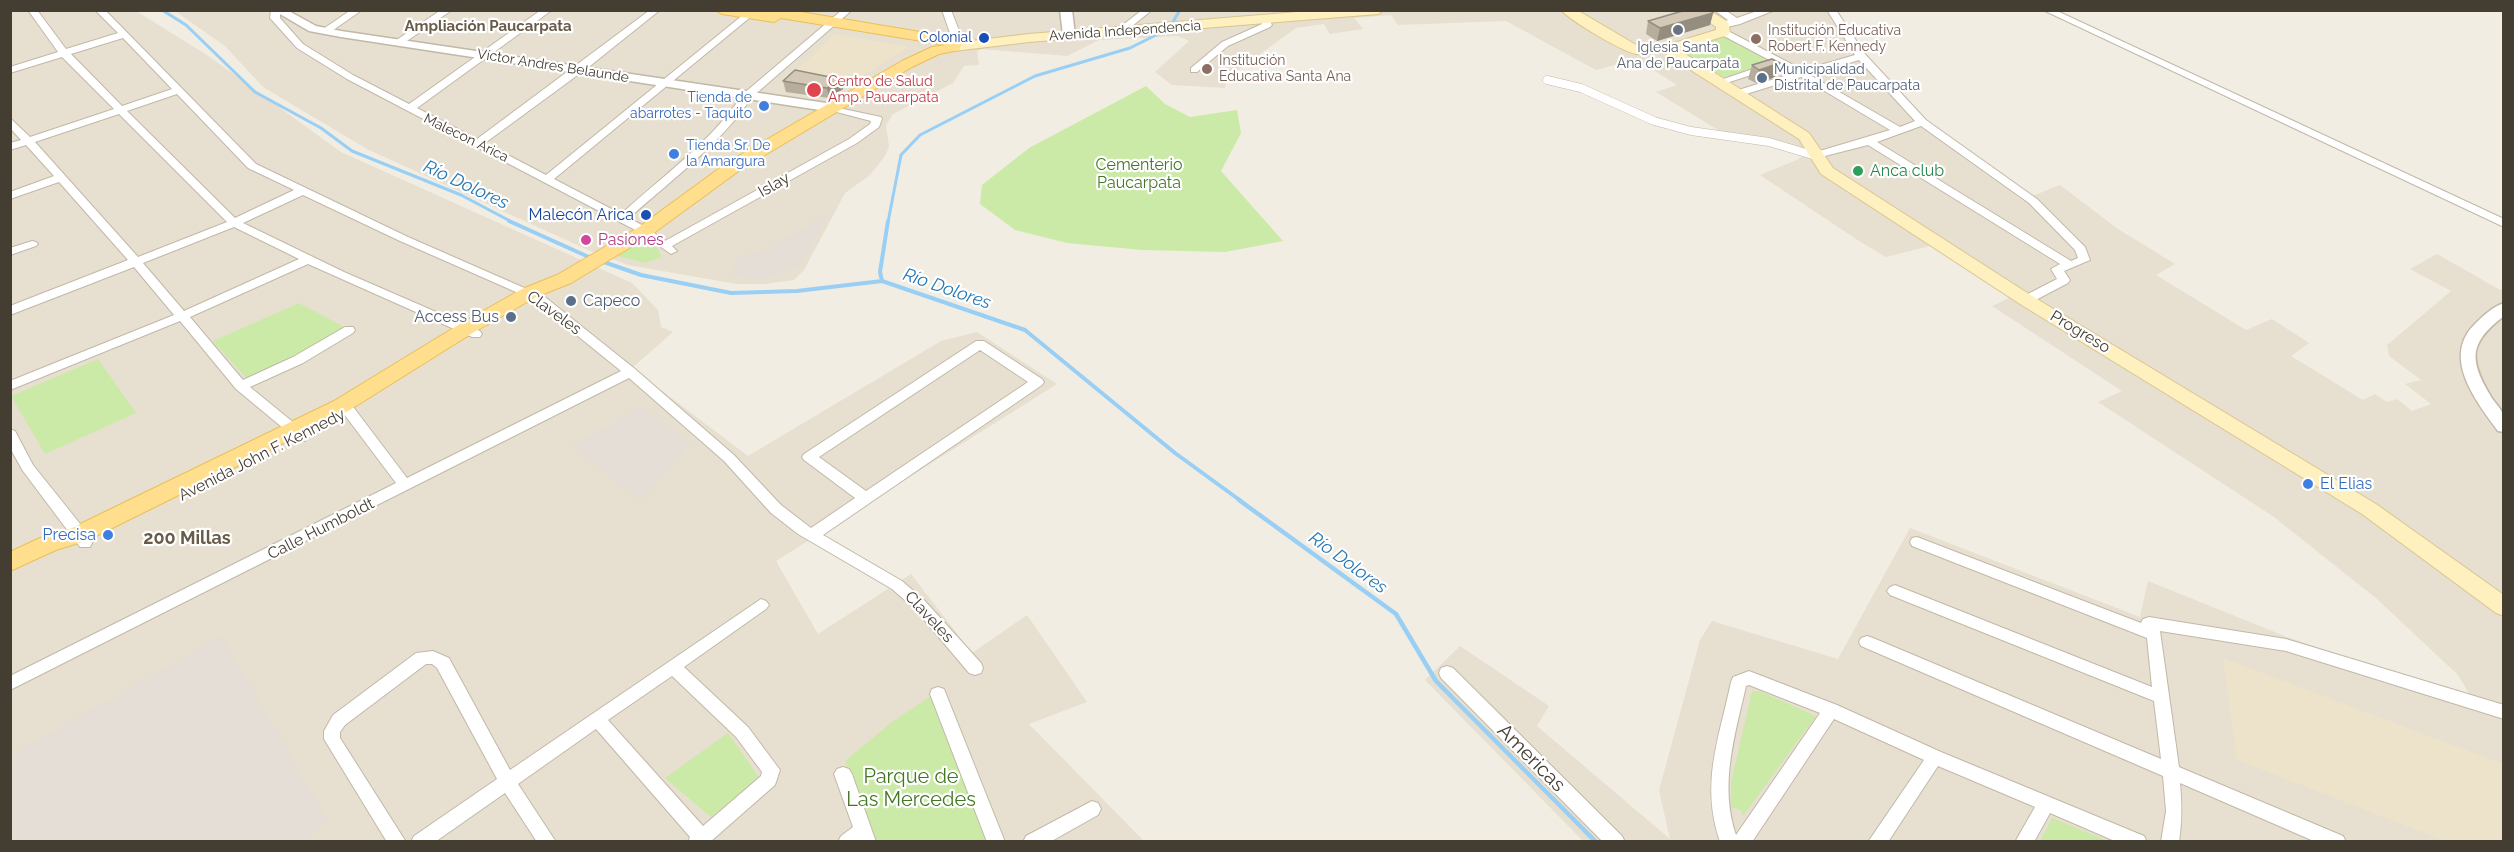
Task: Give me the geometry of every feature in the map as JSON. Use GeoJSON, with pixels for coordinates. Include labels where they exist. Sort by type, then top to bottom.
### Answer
{"type":"FeatureCollection","features":[{"type":"Feature","properties":{"kind":"main road"},"geometry":{"type":"LineString","coordinates":[[722,10],[755,12],[946,44]]}},
{"type":"Feature","properties":{"kind":"main road","name":"Avenida Independencia"},"geometry":{"type":"LineString","coordinates":[[946,44],[979,44],[1378,10]]}},
{"type":"Feature","properties":{"kind":"main road"},"geometry":{"type":"LineString","coordinates":[[1567,10],[1633,49],[1668,49],[1728,26]]}},
{"type":"Feature","properties":{"kind":"main road"},"geometry":{"type":"LineString","coordinates":[[1699,10],[1728,26]]}},
{"type":"Feature","properties":{"kind":"main road","name":"Avenida John F. Kennedy"},"geometry":{"type":"LineString","coordinates":[[10,572],[297,434],[334,423],[345,409],[471,331],[645,231],[734,166],[907,64],[946,44]]}},
{"type":"Feature","properties":{"kind":"main road","name":"Progreso"},"geometry":{"type":"LineString","coordinates":[[1668,49],[1804,136],[1810,141],[1818,163],[1827,171],[2026,300],[2369,509],[2504,607]]}},
{"type":"Feature","properties":{"kind":"main road","name":"Avenida John F. Kennedy"},"geometry":{"type":"LineString","coordinates":[[10,562],[48,544],[82,538]]}},
{"type":"Feature","properties":{"kind":"street"},"geometry":{"type":"LineString","coordinates":[[32,10],[64,53],[234,224],[340,275],[471,331]]}},
{"type":"Feature","properties":{"kind":"street","name":"Claveles"},"geometry":{"type":"LineString","coordinates":[[99,10],[252,166],[404,239],[535,296],[630,372],[729,458],[776,509],[812,535],[897,585],[920,605],[975,668]]}},
{"type":"Feature","properties":{"kind":"street","name":"Víctor Andres Belaunde"},"geometry":{"type":"LineString","coordinates":[[277,10],[313,29],[330,28],[751,93],[833,108],[877,119]]}},
{"type":"Feature","properties":{"kind":"street","name":"Malecon Arica"},"geometry":{"type":"LineString","coordinates":[[277,10],[275,18],[300,46],[409,110],[479,143],[645,231],[669,248]]}},
{"type":"Feature","properties":{"kind":"street","name":"Víctor Andres Belaunde"},"geometry":{"type":"LineString","coordinates":[[291,10],[330,28]]}},
{"type":"Feature","properties":{"kind":"street"},"geometry":{"type":"LineString","coordinates":[[330,28],[358,10]]}},
{"type":"Feature","properties":{"kind":"street"},"geometry":{"type":"LineString","coordinates":[[403,40],[448,10]]}},
{"type":"Feature","properties":{"kind":"street"},"geometry":{"type":"LineString","coordinates":[[409,110],[548,10]]}},
{"type":"Feature","properties":{"kind":"street"},"geometry":{"type":"LineString","coordinates":[[479,143],[656,10]]}},
{"type":"Feature","properties":{"kind":"street"},"geometry":{"type":"LineString","coordinates":[[622,219],[719,131],[751,93],[848,10]]}},
{"type":"Feature","properties":{"kind":"street"},"geometry":{"type":"LineString","coordinates":[[946,10],[955,33],[946,44]]}},
{"type":"Feature","properties":{"kind":"street"},"geometry":{"type":"LineString","coordinates":[[1066,10],[1069,35]]}},
{"type":"Feature","properties":{"kind":"street"},"geometry":{"type":"LineString","coordinates":[[1126,31],[1127,26],[1148,10]]}},
{"type":"Feature","properties":{"kind":"street"},"geometry":{"type":"LineString","coordinates":[[1718,10],[1728,26],[1781,63],[1898,129]]}},
{"type":"Feature","properties":{"kind":"street"},"geometry":{"type":"LineString","coordinates":[[1728,26],[1771,10]]}},
{"type":"Feature","properties":{"kind":"street"},"geometry":{"type":"LineString","coordinates":[[1831,10],[1861,56],[1922,122],[2033,201],[2081,249],[2084,260],[2057,269],[2064,280],[2026,300]]}},
{"type":"Feature","properties":{"kind":"street"},"geometry":{"type":"LineString","coordinates":[[2047,10],[2504,224]]}},
{"type":"Feature","properties":{"kind":"street"},"geometry":{"type":"LineString","coordinates":[[547,179],[755,12]]}},
{"type":"Feature","properties":{"kind":"street"},"geometry":{"type":"LineString","coordinates":[[1194,70],[1226,44],[1267,25],[1264,19]]}},
{"type":"Feature","properties":{"kind":"street"},"geometry":{"type":"LineString","coordinates":[[10,70],[125,34]]}},
{"type":"Feature","properties":{"kind":"street"},"geometry":{"type":"LineString","coordinates":[[1738,93],[1861,56]]}},
{"type":"Feature","properties":{"kind":"street"},"geometry":{"type":"LineString","coordinates":[[1720,82],[1781,63]]}},
{"type":"Feature","properties":{"kind":"street"},"geometry":{"type":"LineString","coordinates":[[1547,80],[1581,88],[1663,124],[1691,131],[1769,142],[1816,156],[1869,141],[1922,122]]}},
{"type":"Feature","properties":{"kind":"street"},"geometry":{"type":"LineString","coordinates":[[10,147],[179,90]]}},
{"type":"Feature","properties":{"kind":"street","name":"Islay"},"geometry":{"type":"LineString","coordinates":[[669,248],[853,141],[874,125],[877,119]]}},
{"type":"Feature","properties":{"kind":"street"},"geometry":{"type":"LineString","coordinates":[[10,121],[62,177],[242,386],[297,434]]}},
{"type":"Feature","properties":{"kind":"street"},"geometry":{"type":"LineString","coordinates":[[1869,141],[2067,264]]}},
{"type":"Feature","properties":{"kind":"street"},"geometry":{"type":"LineString","coordinates":[[10,196],[62,177]]}},
{"type":"Feature","properties":{"kind":"street"},"geometry":{"type":"LineString","coordinates":[[10,311],[234,224],[304,190]]}},
{"type":"Feature","properties":{"kind":"street"},"geometry":{"type":"LineString","coordinates":[[10,252],[32,244]]}},
{"type":"Feature","properties":{"kind":"street"},"geometry":{"type":"LineString","coordinates":[[10,386],[182,316],[310,259]]}},
{"type":"Feature","properties":{"kind":"street"},"geometry":{"type":"LineString","coordinates":[[2502,311],[2471,338],[2467,361],[2475,384],[2504,427]]}},
{"type":"Feature","properties":{"kind":"street"},"geometry":{"type":"LineString","coordinates":[[242,386],[298,360],[349,330]]}},
{"type":"Feature","properties":{"kind":"street"},"geometry":{"type":"LineString","coordinates":[[812,535],[1037,382],[980,344],[809,457],[865,498]]}},
{"type":"Feature","properties":{"kind":"street","name":"Calle Humboldt"},"geometry":{"type":"LineString","coordinates":[[10,684],[630,372]]}},
{"type":"Feature","properties":{"kind":"street"},"geometry":{"type":"LineString","coordinates":[[345,409],[406,486]]}},
{"type":"Feature","properties":{"kind":"street"},"geometry":{"type":"LineString","coordinates":[[10,434],[28,468],[82,538]]}},
{"type":"Feature","properties":{"kind":"street"},"geometry":{"type":"LineString","coordinates":[[1917,542],[2154,634],[2174,809],[2170,842]]}},
{"type":"Feature","properties":{"kind":"street"},"geometry":{"type":"LineString","coordinates":[[1895,591],[2161,697]]}},
{"type":"Feature","properties":{"kind":"street"},"geometry":{"type":"LineString","coordinates":[[420,842],[761,605]]}},
{"type":"Feature","properties":{"kind":"street"},"geometry":{"type":"LineString","coordinates":[[2150,623],[2286,645],[2504,712]]}},
{"type":"Feature","properties":{"kind":"street"},"geometry":{"type":"LineString","coordinates":[[1867,642],[2337,842]]}},
{"type":"Feature","properties":{"kind":"street"},"geometry":{"type":"LineString","coordinates":[[397,842],[332,739],[332,731],[339,720],[422,658],[437,658],[443,663],[507,782],[547,842]]}},
{"type":"Feature","properties":{"kind":"street"},"geometry":{"type":"LineString","coordinates":[[597,719],[699,840],[769,780],[771,770],[742,732],[673,667]]}},
{"type":"Feature","properties":{"kind":"street","name":"Americas"},"geometry":{"type":"LineString","coordinates":[[1447,673],[1616,842]]}},
{"type":"Feature","properties":{"kind":"street"},"geometry":{"type":"LineString","coordinates":[[1728,842],[1722,828],[1718,772],[1740,682],[1754,678],[2138,842]]}},
{"type":"Feature","properties":{"kind":"street"},"geometry":{"type":"LineString","coordinates":[[938,694],[996,842]]}},
{"type":"Feature","properties":{"kind":"street"},"geometry":{"type":"LineString","coordinates":[[1741,842],[1832,710]]}},
{"type":"Feature","properties":{"kind":"street"},"geometry":{"type":"LineString","coordinates":[[1877,842],[1935,757]]}},
{"type":"Feature","properties":{"kind":"street"},"geometry":{"type":"LineString","coordinates":[[843,774],[865,835],[847,842]]}},
{"type":"Feature","properties":{"kind":"street"},"geometry":{"type":"LineString","coordinates":[[2024,842],[2046,804]]}},
{"type":"Feature","properties":{"kind":"street"},"geometry":{"type":"LineString","coordinates":[[1032,842],[1092,809]]}},
{"type":"Feature","properties":{"kind":"shaded area"},"geometry":{"type":"Polygon","coordinates":[[[10,11],[136,11],[207,55],[341,152],[632,283],[658,310],[661,327],[673,332],[632,368],[748,456],[941,341],[977,332],[1057,384],[776,561],[818,634],[911,574],[972,653],[1027,615],[1087,702],[1029,724],[1144,841],[11,841],[10,11]]]}},
{"type":"Feature","properties":{"kind":"shaded area"},"geometry":{"type":"Polygon","coordinates":[[[175,11],[1835,11],[1865,53],[1923,118],[2030,197],[2060,185],[2118,229],[2175,264],[2156,275],[2246,330],[2272,319],[2309,343],[2291,356],[2363,400],[2375,394],[2387,402],[2397,399],[2412,411],[2431,404],[2405,384],[2421,380],[2389,356],[2387,345],[2451,291],[2410,269],[2437,254],[2500,290],[2503,288],[2503,841],[1583,841],[1425,680],[1460,646],[1549,706],[1537,726],[1670,839],[1659,790],[1700,640],[1712,621],[1838,659],[1910,528],[2140,617],[2148,581],[2287,637],[2473,700],[2458,675],[2377,599],[2274,517],[2098,402],[2122,391],[1992,306],[2011,297],[1934,245],[1886,257],[1859,241],[1760,175],[1799,159],[1803,155],[1718,130],[1656,92],[1677,85],[1636,59],[1596,70],[1506,21],[1398,25],[1391,15],[1354,18],[1363,29],[1330,34],[1324,24],[1296,28],[1227,78],[1225,88],[1172,85],[1155,72],[1189,41],[1178,36],[1099,40],[1067,56],[982,49],[977,51],[979,65],[964,66],[953,83],[893,114],[886,125],[889,147],[885,156],[870,175],[845,193],[804,270],[794,280],[765,284],[737,284],[628,265],[588,250],[367,149],[263,87],[225,46],[175,11]]]}},
{"type":"Feature","properties":{"kind":"shaded area"},"geometry":{"type":"Polygon","coordinates":[[[834,34],[910,47],[843,87],[789,77],[834,34]]]}},
{"type":"Feature","properties":{"kind":"shaded area"},"geometry":{"type":"Polygon","coordinates":[[[829,213],[799,267],[759,280],[731,276],[737,257],[768,249],[829,213]]]}},
{"type":"Feature","properties":{"kind":"shaded area"},"geometry":{"type":"Polygon","coordinates":[[[640,407],[691,442],[641,501],[572,446],[640,407]]]}},
{"type":"Feature","properties":{"kind":"shaded area"},"geometry":{"type":"Polygon","coordinates":[[[222,636],[328,821],[303,841],[11,841],[11,755],[222,636]]]}},
{"type":"Feature","properties":{"kind":"shaded area"},"geometry":{"type":"Polygon","coordinates":[[[2223,658],[2503,764],[2503,841],[2445,841],[2237,760],[2223,658]]]}},
{"type":"Feature","properties":{"kind":"green space"},"geometry":{"type":"Polygon","coordinates":[[[1724,35],[1768,61],[1768,64],[1726,77],[1718,75],[1681,52],[1681,48],[1724,35]]]}},
{"type":"Feature","properties":{"kind":"green space","name":"Cementerio Paucarpata"},"geometry":{"type":"Polygon","coordinates":[[[1146,86],[1165,104],[1190,117],[1237,110],[1241,133],[1221,171],[1283,241],[1225,252],[1142,250],[1067,243],[1015,230],[980,204],[982,185],[1029,148],[1146,86]]]}},
{"type":"Feature","properties":{"kind":"green space"},"geometry":{"type":"Polygon","coordinates":[[[639,240],[657,248],[662,257],[645,263],[615,255],[639,240]]]}},
{"type":"Feature","properties":{"kind":"green space"},"geometry":{"type":"Polygon","coordinates":[[[299,303],[346,328],[250,379],[247,379],[213,341],[299,303]]]}},
{"type":"Feature","properties":{"kind":"green space"},"geometry":{"type":"Polygon","coordinates":[[[98,359],[136,413],[45,454],[11,396],[98,359]]]}},
{"type":"Feature","properties":{"kind":"green space"},"geometry":{"type":"Polygon","coordinates":[[[1752,691],[1759,691],[1816,716],[1743,816],[1741,810],[1731,807],[1731,783],[1752,691]]]}},
{"type":"Feature","properties":{"kind":"green space","name":"Parque de Las Mercedes"},"geometry":{"type":"Polygon","coordinates":[[[931,696],[987,841],[874,841],[845,761],[892,722],[931,696]]]}},
{"type":"Feature","properties":{"kind":"green space"},"geometry":{"type":"Polygon","coordinates":[[[728,733],[760,779],[711,817],[665,778],[728,733]]]}},
{"type":"Feature","properties":{"kind":"green space"},"geometry":{"type":"Polygon","coordinates":[[[2052,818],[2108,841],[2040,841],[2052,818]]]}},
{"type":"Feature","properties":{"kind":"building"},"geometry":{"type":"Polygon","coordinates":[[[1686,10],[1710,10],[1713,13],[1660,28],[1648,21],[1686,10]]]}},
{"type":"Feature","properties":{"kind":"building"},"geometry":{"type":"Polygon","coordinates":[[[1772,59],[1780,63],[1759,70],[1752,65],[1772,59]]]}},
{"type":"Feature","properties":{"kind":"building"},"geometry":{"type":"Polygon","coordinates":[[[795,70],[840,79],[827,88],[783,81],[795,70]]]}},
{"type":"Feature","properties":{"kind":"waterway","name":"Río Dolores"},"geometry":{"type":"LineString","coordinates":[[162,10],[186,25],[255,92],[321,128],[352,151],[461,195],[512,222]]}},
{"type":"Feature","properties":{"kind":"waterway"},"geometry":{"type":"LineString","coordinates":[[1171,25],[1180,10]]}},
{"type":"Feature","properties":{"kind":"waterway"},"geometry":{"type":"LineString","coordinates":[[888,222],[901,155],[920,135],[1035,76],[1130,48],[1166,30]]}},
{"type":"Feature","properties":{"kind":"waterway","name":"Río Dolores"},"geometry":{"type":"LineString","coordinates":[[509,221],[591,258]]}},
{"type":"Feature","properties":{"kind":"waterway"},"geometry":{"type":"LineString","coordinates":[[882,281],[880,272],[888,221]]}},
{"type":"Feature","properties":{"kind":"waterway","name":"Río Dolores"},"geometry":{"type":"LineString","coordinates":[[601,261],[641,275],[731,293],[797,291],[882,281]]}},
{"type":"Feature","properties":{"kind":"waterway","name":"Río Dolores"},"geometry":{"type":"LineString","coordinates":[[882,281],[1025,330],[1175,453],[1241,501]]}},
{"type":"Feature","properties":{"kind":"waterway","name":"Río Dolores"},"geometry":{"type":"LineString","coordinates":[[1239,500],[1396,614],[1436,681],[1596,842]]}},
{"type":"Feature","properties":{"kind":"place","name":"Iglesia Santa Ana de Paucarpata"},"geometry":{"type":"Point","coordinates":[1678,30]}},
{"type":"Feature","properties":{"kind":"place","name":"Colonial"},"geometry":{"type":"Point","coordinates":[984,38]}},
{"type":"Feature","properties":{"kind":"place","name":"Institución Educativa Robert F. Kennedy"},"geometry":{"type":"Point","coordinates":[1756,39]}},
{"type":"Feature","properties":{"kind":"place","name":"Institución Educativa Santa Ana"},"geometry":{"type":"Point","coordinates":[1207,69]}},
{"type":"Feature","properties":{"kind":"place","name":"Municipalidad Distrital de Paucarpata"},"geometry":{"type":"Point","coordinates":[1762,78]}},
{"type":"Feature","properties":{"kind":"place","name":"Centro de Salud Amp. Paucarpata"},"geometry":{"type":"Point","coordinates":[814,90]}},
{"type":"Feature","properties":{"kind":"place","name":"Tienda de abarrotes - Taquito"},"geometry":{"type":"Point","coordinates":[764,106]}},
{"type":"Feature","properties":{"kind":"place","name":"Tienda Sr. De la Amargura"},"geometry":{"type":"Point","coordinates":[674,154]}},
{"type":"Feature","properties":{"kind":"place","name":"Anca club"},"geometry":{"type":"Point","coordinates":[1858,171]}},
{"type":"Feature","properties":{"kind":"place","name":"Malecón Arica"},"geometry":{"type":"Point","coordinates":[646,215]}},
{"type":"Feature","properties":{"kind":"place","name":"Pasiones"},"geometry":{"type":"Point","coordinates":[586,240]}},
{"type":"Feature","properties":{"kind":"place","name":"Capeco"},"geometry":{"type":"Point","coordinates":[571,301]}},
{"type":"Feature","properties":{"kind":"place","name":"Access Bus"},"geometry":{"type":"Point","coordinates":[511,317]}},
{"type":"Feature","properties":{"kind":"place","name":"El Elias"},"geometry":{"type":"Point","coordinates":[2308,484]}},
{"type":"Feature","properties":{"kind":"place","name":"Precisa"},"geometry":{"type":"Point","coordinates":[108,535]}},
{"type":"Feature","properties":{"kind":"district","name":"Ampliación Paucarpata"},"geometry":{"type":"Point","coordinates":[488,26]}},
{"type":"Feature","properties":{"kind":"district","name":"200 Millas"},"geometry":{"type":"Point","coordinates":[187,539]}}]}
